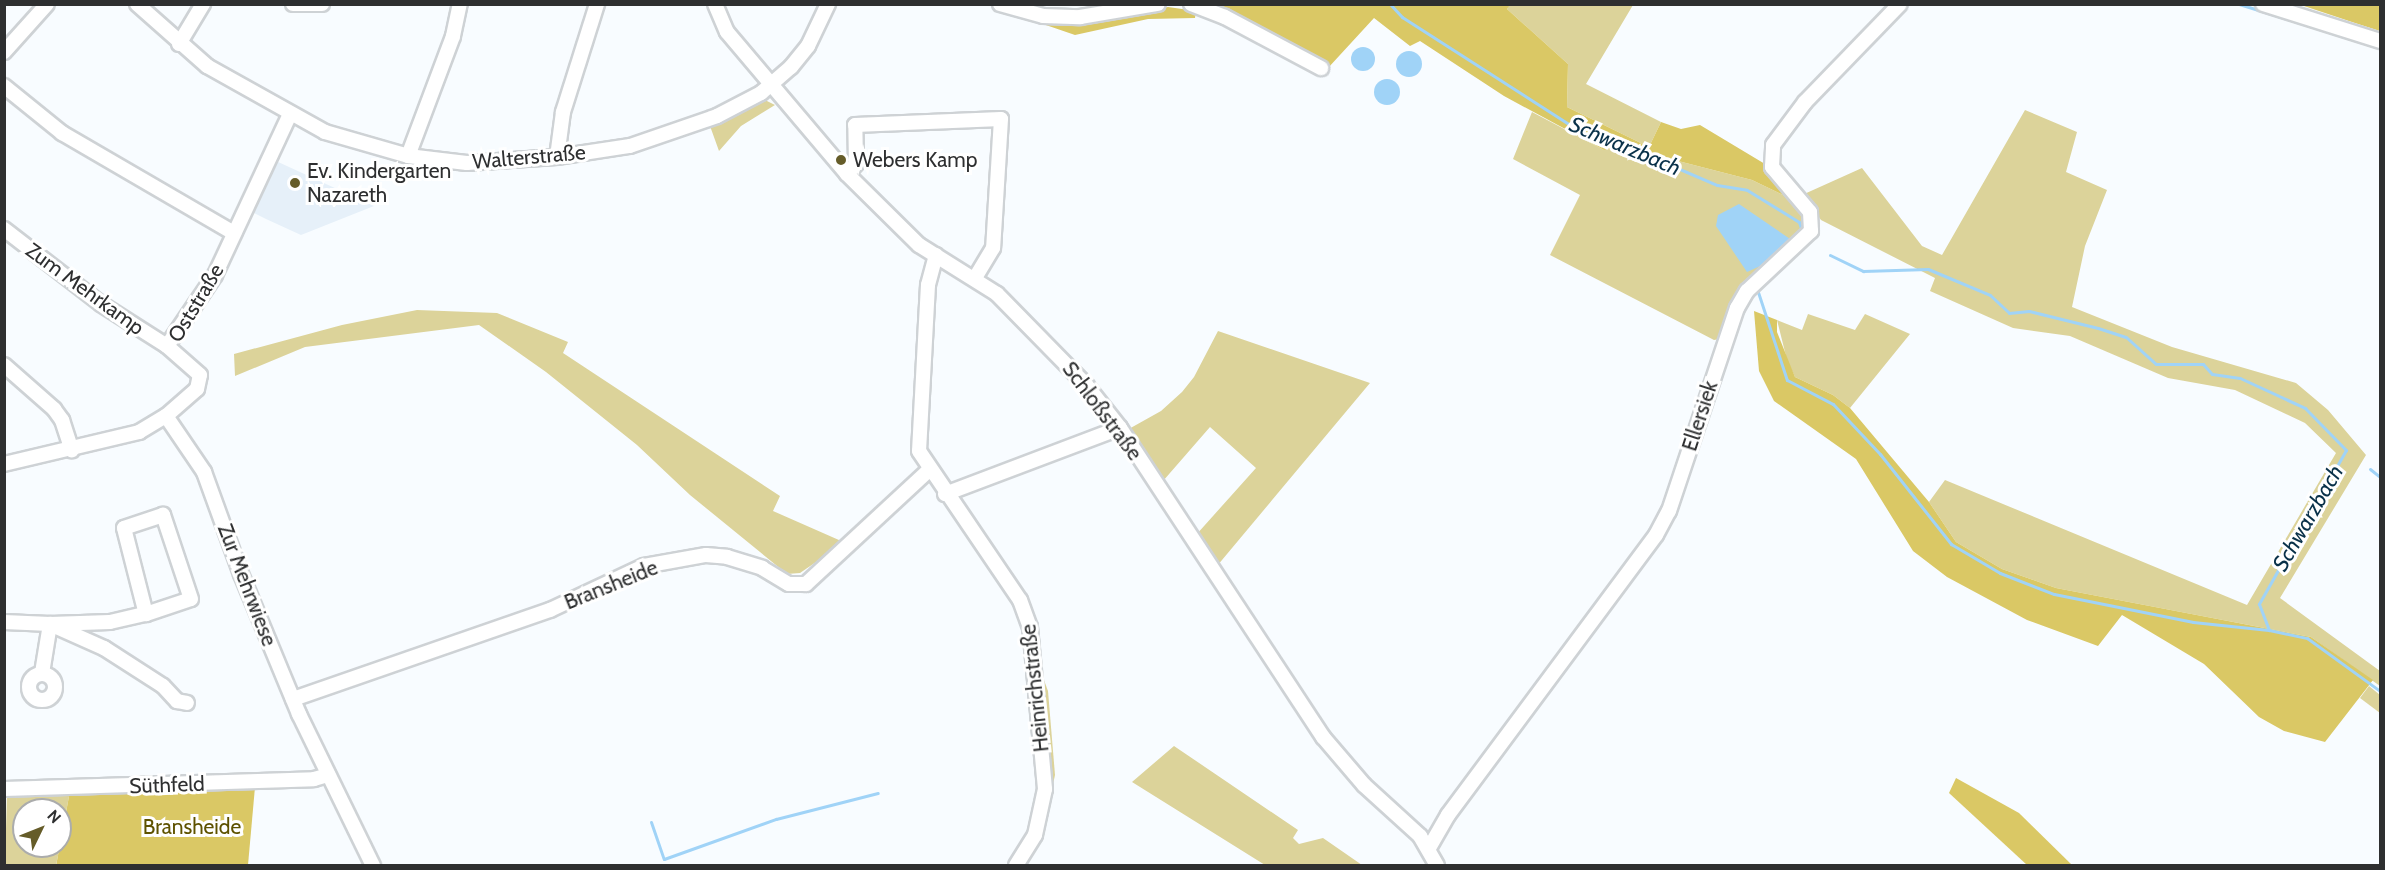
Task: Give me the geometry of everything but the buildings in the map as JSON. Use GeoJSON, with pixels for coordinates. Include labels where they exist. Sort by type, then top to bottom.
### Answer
{"type":"FeatureCollection","features":[{"type":"Feature","properties":{"kind":"street"},"geometry":{"type":"LineString","coordinates":[[4,52],[47,4]]}},
{"type":"Feature","properties":{"kind":"street","name":"Walterstraße"},"geometry":{"type":"LineString","coordinates":[[137,4],[179,44],[240,87],[325,132],[408,156],[467,163],[557,157],[630,146],[717,116],[771,85],[808,45],[828,4]]}},
{"type":"Feature","properties":{"kind":"street"},"geometry":{"type":"LineString","coordinates":[[179,44],[203,4]]}},
{"type":"Feature","properties":{"kind":"street"},"geometry":{"type":"LineString","coordinates":[[293,4],[322,4]]}},
{"type":"Feature","properties":{"kind":"street"},"geometry":{"type":"LineString","coordinates":[[408,156],[453,36],[460,4]]}},
{"type":"Feature","properties":{"kind":"street"},"geometry":{"type":"LineString","coordinates":[[557,157],[563,112],[597,4]]}},
{"type":"Feature","properties":{"kind":"street","name":"Schloßstraße"},"geometry":{"type":"LineString","coordinates":[[715,4],[727,32],[847,174],[904,232],[936,255],[975,278],[1027,321],[1120,428],[1323,737],[1364,785],[1401,816],[1429,848],[1437,866]]}},
{"type":"Feature","properties":{"kind":"street"},"geometry":{"type":"LineString","coordinates":[[1000,4],[1043,16],[1080,17],[1158,4]]}},
{"type":"Feature","properties":{"kind":"street"},"geometry":{"type":"LineString","coordinates":[[1191,4],[1225,17],[1321,68]]}},
{"type":"Feature","properties":{"kind":"street","name":"Ellersiek"},"geometry":{"type":"LineString","coordinates":[[1429,848],[1448,815],[1656,535],[1669,512],[1721,349],[1737,308],[1754,285],[1811,231],[1813,221],[1800,197],[1772,167],[1773,145],[1805,102],[1900,4]]}},
{"type":"Feature","properties":{"kind":"street"},"geometry":{"type":"LineString","coordinates":[[2263,4],[2379,36]]}},
{"type":"Feature","properties":{"kind":"street"},"geometry":{"type":"LineString","coordinates":[[4,86],[62,133],[234,233]]}},
{"type":"Feature","properties":{"kind":"street","name":"Oststraße"},"geometry":{"type":"LineString","coordinates":[[4,464],[72,450],[140,432],[166,416],[200,384],[194,367],[167,346],[215,275],[290,114]]}},
{"type":"Feature","properties":{"kind":"street"},"geometry":{"type":"LineString","coordinates":[[847,174],[856,164],[855,125],[1001,119],[993,248],[975,278]]}},
{"type":"Feature","properties":{"kind":"street","name":"Zum Mehrkamp"},"geometry":{"type":"LineString","coordinates":[[4,230],[101,304],[167,346]]}},
{"type":"Feature","properties":{"kind":"street","name":"Heinrichstraße"},"geometry":{"type":"LineString","coordinates":[[936,255],[928,285],[917,438],[928,471],[1020,600],[1030,627],[1045,789],[1035,835],[1016,866]]}},
{"type":"Feature","properties":{"kind":"street"},"geometry":{"type":"LineString","coordinates":[[4,365],[54,409],[62,420],[72,450]]}},
{"type":"Feature","properties":{"kind":"street","name":"Zur Mehrwiese"},"geometry":{"type":"LineString","coordinates":[[166,416],[204,472],[293,699],[328,775]]}},
{"type":"Feature","properties":{"kind":"street"},"geometry":{"type":"LineString","coordinates":[[945,494],[1120,428]]}},
{"type":"Feature","properties":{"kind":"street","name":"Bransheide"},"geometry":{"type":"LineString","coordinates":[[293,699],[550,610],[644,566],[706,555],[727,557],[762,568],[789,584],[806,584],[928,471]]}},
{"type":"Feature","properties":{"kind":"street"},"geometry":{"type":"LineString","coordinates":[[4,622],[50,624],[110,622],[146,614],[191,599],[163,514],[124,528],[146,614]]}},
{"type":"Feature","properties":{"kind":"street"},"geometry":{"type":"LineString","coordinates":[[104,648],[110,622]]}},
{"type":"Feature","properties":{"kind":"street"},"geometry":{"type":"LineString","coordinates":[[50,624],[104,648],[152,678],[177,701],[187,703]]}},
{"type":"Feature","properties":{"kind":"street"},"geometry":{"type":"LineString","coordinates":[[42,674],[50,624]]}},
{"type":"Feature","properties":{"kind":"street"},"geometry":{"type":"LineString","coordinates":[[328,775],[373,866]]}},
{"type":"Feature","properties":{"kind":"street","name":"Süthfeld"},"geometry":{"type":"LineString","coordinates":[[4,789],[314,779],[328,775]]}},
{"type":"Feature","properties":{"kind":"shaded area"},"geometry":{"type":"Polygon","coordinates":[[[1510,4],[1633,5],[1586,84],[1661,122],[1649,147],[1567,107],[1568,64],[1507,9],[1510,4]]]}},
{"type":"Feature","properties":{"kind":"shaded area"},"geometry":{"type":"Polygon","coordinates":[[[765,100],[775,105],[741,126],[719,151],[710,126],[765,100]]]}},
{"type":"Feature","properties":{"kind":"shaded area"},"geometry":{"type":"Polygon","coordinates":[[[2025,110],[2077,132],[2066,172],[2107,190],[2085,246],[2072,307],[2172,347],[2296,383],[2328,410],[2366,455],[2280,598],[2380,671],[2380,686],[2311,637],[2056,588],[2002,569],[1956,542],[1929,502],[1945,480],[2247,605],[2336,453],[2305,423],[2235,390],[2168,378],[2070,336],[2013,328],[1930,291],[1935,278],[1821,220],[1802,195],[1862,168],[1922,246],[1942,255],[2025,110]]]}},
{"type":"Feature","properties":{"kind":"shaded area"},"geometry":{"type":"Polygon","coordinates":[[[1532,112],[1604,150],[1615,148],[1644,158],[1647,153],[1752,180],[1785,196],[1790,192],[1807,218],[1807,231],[1744,287],[1720,339],[1714,340],[1550,255],[1580,195],[1513,159],[1532,112]]]}},
{"type":"Feature","properties":{"kind":"shaded area","name":"Ev. Kindergarten Nazareth"},"geometry":{"type":"Polygon","coordinates":[[[276,161],[374,206],[301,235],[266,219],[252,212],[276,161]]]}},
{"type":"Feature","properties":{"kind":"shaded area"},"geometry":{"type":"Polygon","coordinates":[[[417,310],[497,313],[568,342],[563,353],[780,496],[773,511],[848,544],[823,565],[819,560],[800,573],[787,574],[690,495],[637,445],[546,372],[479,325],[305,347],[235,376],[234,354],[342,325],[417,310]]]}},
{"type":"Feature","properties":{"kind":"shaded area"},"geometry":{"type":"Polygon","coordinates":[[[1808,314],[1855,330],[1865,314],[1910,334],[1850,408],[1833,395],[1795,377],[1787,360],[1777,320],[1802,330],[1808,314]]]}},
{"type":"Feature","properties":{"kind":"shaded area"},"geometry":{"type":"Polygon","coordinates":[[[1218,331],[1370,383],[1217,566],[1196,535],[1256,468],[1210,427],[1163,481],[1127,430],[1161,411],[1182,392],[1194,377],[1218,331]]]}},
{"type":"Feature","properties":{"kind":"shaded area"},"geometry":{"type":"Polygon","coordinates":[[[1041,672],[1048,691],[1055,775],[1049,803],[1041,672]]]}},
{"type":"Feature","properties":{"kind":"shaded area"},"geometry":{"type":"Polygon","coordinates":[[[2369,686],[2380,695],[2380,713],[2360,698],[2369,686]]]}},
{"type":"Feature","properties":{"kind":"shaded area"},"geometry":{"type":"Polygon","coordinates":[[[1174,746],[1298,830],[1293,838],[1299,844],[1323,838],[1362,865],[1265,865],[1132,782],[1174,746]]]}},
{"type":"Feature","properties":{"kind":"shaded area"},"geometry":{"type":"Polygon","coordinates":[[[70,791],[69,798],[12,798],[12,858],[57,858],[56,865],[5,865],[7,793],[70,791]]]}},
{"type":"Feature","properties":{"kind":"green space"},"geometry":{"type":"Polygon","coordinates":[[[1210,5],[1510,5],[1507,9],[1568,64],[1567,107],[1649,147],[1661,122],[1681,129],[1700,125],[1765,164],[1790,192],[1785,196],[1752,180],[1647,153],[1644,158],[1615,148],[1604,150],[1504,96],[1420,41],[1410,46],[1374,18],[1328,68],[1210,5]]]}},
{"type":"Feature","properties":{"kind":"green space"},"geometry":{"type":"Polygon","coordinates":[[[2301,5],[2380,5],[2380,31],[2355,23],[2301,5]]]}},
{"type":"Feature","properties":{"kind":"green space"},"geometry":{"type":"Polygon","coordinates":[[[1168,7],[1196,11],[1195,18],[1148,19],[1075,35],[1005,11],[1080,21],[1168,7]]]}},
{"type":"Feature","properties":{"kind":"green space"},"geometry":{"type":"Polygon","coordinates":[[[1754,311],[1777,320],[1777,332],[1795,377],[1833,395],[1850,408],[1929,502],[1956,542],[2002,569],[2056,588],[2311,637],[2373,680],[2325,742],[2284,731],[2259,717],[2204,664],[2122,615],[2098,646],[2027,620],[1947,577],[1913,551],[1856,459],[1774,401],[1759,371],[1754,311]]]}},
{"type":"Feature","properties":{"kind":"green space"},"geometry":{"type":"Polygon","coordinates":[[[1956,778],[2019,813],[2072,865],[2027,865],[1949,793],[1956,778]]]}},
{"type":"Feature","properties":{"kind":"green space","name":"Bransheide"},"geometry":{"type":"Polygon","coordinates":[[[255,787],[248,865],[56,866],[57,858],[72,858],[70,791],[255,787]]]}},
{"type":"Feature","properties":{"kind":"water"},"geometry":{"type":"Polygon","coordinates":[[[1363,47],[1372,50],[1375,59],[1372,68],[1363,71],[1354,68],[1351,59],[1354,50],[1363,47]]]}},
{"type":"Feature","properties":{"kind":"water"},"geometry":{"type":"Polygon","coordinates":[[[1409,51],[1418,55],[1422,64],[1418,73],[1409,77],[1400,73],[1396,64],[1400,55],[1409,51]]]}},
{"type":"Feature","properties":{"kind":"water"},"geometry":{"type":"Polygon","coordinates":[[[1387,79],[1396,83],[1400,92],[1396,101],[1387,105],[1378,101],[1374,92],[1378,83],[1387,79]]]}},
{"type":"Feature","properties":{"kind":"water"},"geometry":{"type":"Polygon","coordinates":[[[1739,204],[1793,241],[1767,263],[1747,272],[1716,226],[1718,215],[1739,204]]]}},
{"type":"Feature","properties":{"kind":"waterway","name":"Schwarzbach"},"geometry":{"type":"LineString","coordinates":[[1390,4],[1402,17],[1584,134],[1598,134],[1717,185],[1747,190],[1799,222],[1803,234]]}},
{"type":"Feature","properties":{"kind":"waterway"},"geometry":{"type":"LineString","coordinates":[[2239,4],[2380,48]]}},
{"type":"Feature","properties":{"kind":"waterway"},"geometry":{"type":"LineString","coordinates":[[2287,4],[2365,29]]}},
{"type":"Feature","properties":{"kind":"waterway","name":"Schwarzbach"},"geometry":{"type":"LineString","coordinates":[[1830,255],[1863,271],[1928,269],[1990,295],[2009,313],[2029,311],[2098,328],[2126,337],[2156,364],[2203,364],[2212,374],[2240,378],[2305,408],[2346,450],[2259,604],[2269,630],[2307,638],[2380,691]]}},
{"type":"Feature","properties":{"kind":"waterway"},"geometry":{"type":"LineString","coordinates":[[1757,289],[1787,380],[1833,404],[1880,454],[1951,544],[2000,573],[2054,594],[2193,622],[2269,630]]}},
{"type":"Feature","properties":{"kind":"waterway"},"geometry":{"type":"LineString","coordinates":[[2370,469],[2380,477]]}},
{"type":"Feature","properties":{"kind":"waterway"},"geometry":{"type":"LineString","coordinates":[[651,822],[664,859],[776,819],[878,793]]}},
{"type":"Feature","properties":{"kind":"place","name":"Webers Kamp"},"geometry":{"type":"Point","coordinates":[841,160]}},
{"type":"Feature","properties":{"kind":"place","name":"Ev. Kindergarten Nazareth"},"geometry":{"type":"Point","coordinates":[295,183]}}]}
